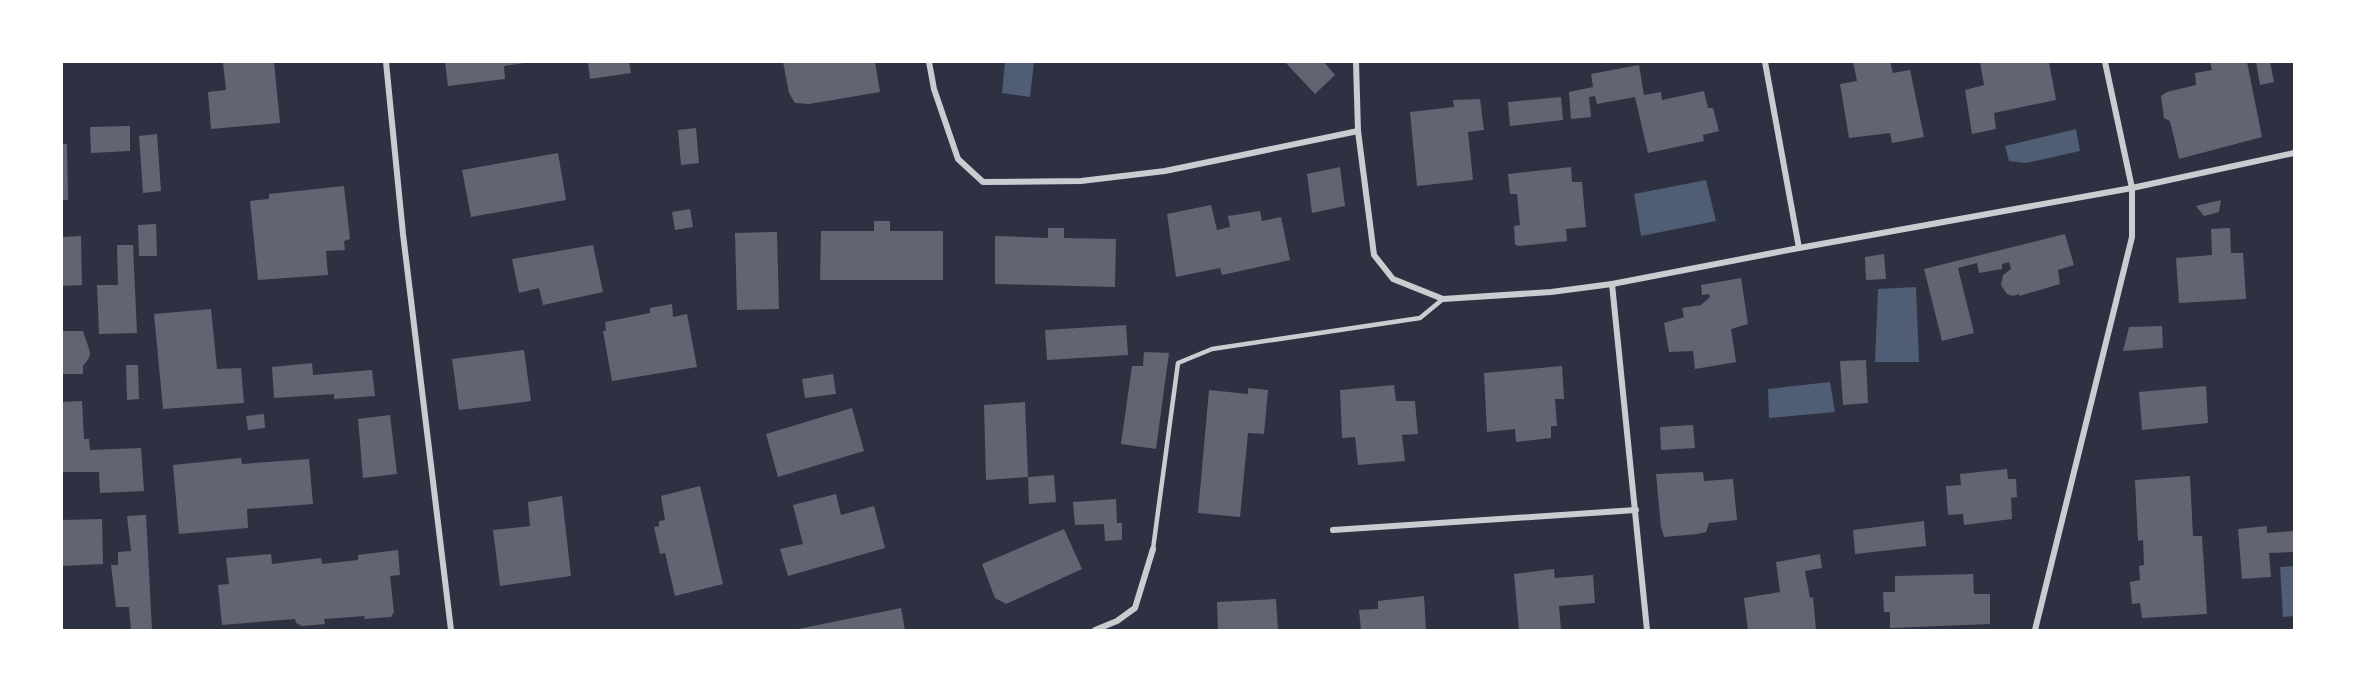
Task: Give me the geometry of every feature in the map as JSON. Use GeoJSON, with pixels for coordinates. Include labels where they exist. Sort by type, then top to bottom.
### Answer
{"type":"FeatureCollection","features":[{"type":"Feature","properties":{"kind":"street"},"geometry":{"type":"LineString","coordinates":[[386,62],[403,234],[452,630]]}},
{"type":"Feature","properties":{"kind":"street"},"geometry":{"type":"LineString","coordinates":[[929,62],[934,89],[958,159],[983,182],[1081,181],[1165,171],[1358,131]]}},
{"type":"Feature","properties":{"kind":"street"},"geometry":{"type":"LineString","coordinates":[[1356,62],[1358,131],[1374,255],[1393,279],[1443,299],[1551,292],[1612,284],[2132,188],[2295,153]]}},
{"type":"Feature","properties":{"kind":"street"},"geometry":{"type":"LineString","coordinates":[[1765,62],[1798,248]]}},
{"type":"Feature","properties":{"kind":"street"},"geometry":{"type":"LineString","coordinates":[[2035,630],[2132,237],[2132,188],[2105,62]]}},
{"type":"Feature","properties":{"kind":"street"},"geometry":{"type":"LineString","coordinates":[[1612,284],[1647,630]]}},
{"type":"Feature","properties":{"kind":"street"},"geometry":{"type":"LineString","coordinates":[[1333,530],[1636,510]]}},
{"type":"Feature","properties":{"kind":"street"},"geometry":{"type":"LineString","coordinates":[[1095,630],[1117,621],[1135,608],[1153,549]]}},
{"type":"Feature","properties":{"kind":"lane"},"geometry":{"type":"LineString","coordinates":[[1153,549],[1178,363],[1212,349],[1420,318],[1443,299]]}},
{"type":"Feature","properties":{"kind":"water"},"geometry":{"type":"Polygon","coordinates":[[[1005,62],[1034,62],[1030,97],[1002,93],[1005,62]]]}},
{"type":"Feature","properties":{"kind":"water"},"geometry":{"type":"Polygon","coordinates":[[[2076,129],[2080,151],[2026,163],[2009,161],[2005,146],[2076,129]]]}},
{"type":"Feature","properties":{"kind":"water"},"geometry":{"type":"Polygon","coordinates":[[[1706,180],[1716,221],[1641,236],[1634,194],[1706,180]]]}},
{"type":"Feature","properties":{"kind":"water"},"geometry":{"type":"Polygon","coordinates":[[[1916,287],[1919,362],[1875,362],[1878,289],[1916,287]]]}},
{"type":"Feature","properties":{"kind":"water"},"geometry":{"type":"Polygon","coordinates":[[[1830,382],[1835,412],[1769,418],[1768,389],[1830,382]]]}},
{"type":"Feature","properties":{"kind":"water"},"geometry":{"type":"Polygon","coordinates":[[[2294,566],[2294,616],[2283,617],[2280,567],[2294,566]]]}},
{"type":"Feature","properties":{"kind":"building"},"geometry":{"type":"Polygon","coordinates":[[[274,62],[280,123],[211,129],[208,92],[226,90],[223,63],[274,62]]]}},
{"type":"Feature","properties":{"kind":"building"},"geometry":{"type":"Polygon","coordinates":[[[445,62],[524,63],[504,66],[505,79],[448,86],[445,62]]]}},
{"type":"Feature","properties":{"kind":"building"},"geometry":{"type":"Polygon","coordinates":[[[588,62],[629,62],[631,73],[590,79],[588,62]]]}},
{"type":"Feature","properties":{"kind":"building"},"geometry":{"type":"Polygon","coordinates":[[[783,62],[875,62],[880,92],[809,104],[795,103],[789,93],[783,62]]]}},
{"type":"Feature","properties":{"kind":"building"},"geometry":{"type":"Polygon","coordinates":[[[1285,62],[1324,62],[1335,75],[1315,94],[1285,62]]]}},
{"type":"Feature","properties":{"kind":"building"},"geometry":{"type":"Polygon","coordinates":[[[1853,62],[1890,62],[1893,73],[1910,70],[1924,137],[1892,143],[1890,133],[1849,138],[1840,84],[1857,81],[1853,62]]]}},
{"type":"Feature","properties":{"kind":"building"},"geometry":{"type":"Polygon","coordinates":[[[1980,62],[2049,62],[2056,100],[1994,113],[1996,129],[1972,134],[1965,90],[1984,85],[1980,62]]]}},
{"type":"Feature","properties":{"kind":"building"},"geometry":{"type":"Polygon","coordinates":[[[2210,62],[2247,62],[2262,137],[2179,159],[2170,121],[2164,118],[2161,96],[2167,92],[2196,85],[2195,73],[2212,70],[2210,62]]]}},
{"type":"Feature","properties":{"kind":"building"},"geometry":{"type":"Polygon","coordinates":[[[2256,62],[2270,62],[2274,82],[2260,85],[2256,62]]]}},
{"type":"Feature","properties":{"kind":"building"},"geometry":{"type":"Polygon","coordinates":[[[1639,65],[1644,95],[1661,92],[1662,100],[1704,91],[1708,108],[1713,108],[1719,131],[1703,135],[1704,141],[1648,153],[1635,97],[1597,104],[1595,96],[1589,97],[1591,117],[1571,119],[1569,92],[1593,87],[1591,74],[1639,65]]]}},
{"type":"Feature","properties":{"kind":"building"},"geometry":{"type":"Polygon","coordinates":[[[1561,97],[1563,120],[1510,126],[1508,102],[1561,97]]]}},
{"type":"Feature","properties":{"kind":"building"},"geometry":{"type":"Polygon","coordinates":[[[1480,99],[1484,130],[1468,132],[1473,180],[1417,186],[1410,112],[1454,107],[1453,100],[1480,99]]]}},
{"type":"Feature","properties":{"kind":"building"},"geometry":{"type":"Polygon","coordinates":[[[130,126],[130,151],[91,153],[90,127],[130,126]]]}},
{"type":"Feature","properties":{"kind":"building"},"geometry":{"type":"Polygon","coordinates":[[[696,128],[699,163],[681,165],[678,130],[696,128]]]}},
{"type":"Feature","properties":{"kind":"building"},"geometry":{"type":"Polygon","coordinates":[[[157,134],[161,191],[143,193],[139,136],[157,134]]]}},
{"type":"Feature","properties":{"kind":"building"},"geometry":{"type":"Polygon","coordinates":[[[62,144],[67,144],[68,200],[62,200],[62,144]]]}},
{"type":"Feature","properties":{"kind":"building"},"geometry":{"type":"Polygon","coordinates":[[[558,153],[566,200],[471,217],[462,170],[558,153]]]}},
{"type":"Feature","properties":{"kind":"building"},"geometry":{"type":"Polygon","coordinates":[[[1340,167],[1345,206],[1312,213],[1307,174],[1340,167]]]}},
{"type":"Feature","properties":{"kind":"building"},"geometry":{"type":"Polygon","coordinates":[[[1571,167],[1572,182],[1582,182],[1586,227],[1566,229],[1567,241],[1518,246],[1515,244],[1514,226],[1520,225],[1517,194],[1510,194],[1508,174],[1571,167]]]}},
{"type":"Feature","properties":{"kind":"building"},"geometry":{"type":"Polygon","coordinates":[[[344,186],[350,239],[344,241],[345,250],[326,251],[328,275],[258,280],[250,201],[269,199],[269,194],[344,186]]]}},
{"type":"Feature","properties":{"kind":"building"},"geometry":{"type":"Polygon","coordinates":[[[2221,200],[2219,212],[2204,216],[2196,206],[2221,200]]]}},
{"type":"Feature","properties":{"kind":"building"},"geometry":{"type":"Polygon","coordinates":[[[1211,205],[1217,230],[1230,227],[1228,216],[1260,211],[1262,221],[1281,217],[1290,260],[1222,275],[1220,268],[1176,277],[1167,214],[1211,205]]]}},
{"type":"Feature","properties":{"kind":"building"},"geometry":{"type":"Polygon","coordinates":[[[690,209],[693,227],[675,230],[672,212],[690,209]]]}},
{"type":"Feature","properties":{"kind":"building"},"geometry":{"type":"Polygon","coordinates":[[[874,221],[890,221],[890,231],[943,231],[943,280],[820,280],[821,231],[874,231],[874,221]]]}},
{"type":"Feature","properties":{"kind":"building"},"geometry":{"type":"Polygon","coordinates":[[[156,224],[157,256],[139,256],[138,225],[156,224]]]}},
{"type":"Feature","properties":{"kind":"building"},"geometry":{"type":"Polygon","coordinates":[[[1048,228],[1064,228],[1064,238],[1116,239],[1115,287],[995,284],[995,236],[1048,238],[1048,228]]]}},
{"type":"Feature","properties":{"kind":"building"},"geometry":{"type":"Polygon","coordinates":[[[2230,228],[2231,253],[2243,253],[2246,299],[2179,303],[2176,258],[2212,255],[2211,229],[2230,228]]]}},
{"type":"Feature","properties":{"kind":"building"},"geometry":{"type":"Polygon","coordinates":[[[777,232],[779,309],[737,310],[735,233],[777,232]]]}},
{"type":"Feature","properties":{"kind":"building"},"geometry":{"type":"Polygon","coordinates":[[[2065,234],[2074,265],[2058,270],[2060,284],[2013,296],[2007,294],[2001,285],[2003,275],[2011,269],[2009,262],[2002,264],[2002,269],[1979,273],[1977,263],[1958,268],[1974,333],[1942,341],[1924,269],[2065,234]]]}},
{"type":"Feature","properties":{"kind":"building"},"geometry":{"type":"Polygon","coordinates":[[[81,236],[82,285],[62,286],[62,237],[81,236]]]}},
{"type":"Feature","properties":{"kind":"building"},"geometry":{"type":"Polygon","coordinates":[[[117,245],[133,245],[137,333],[99,334],[97,285],[118,285],[117,245]]]}},
{"type":"Feature","properties":{"kind":"building"},"geometry":{"type":"Polygon","coordinates":[[[593,245],[603,292],[543,305],[539,288],[519,293],[512,259],[593,245]]]}},
{"type":"Feature","properties":{"kind":"building"},"geometry":{"type":"Polygon","coordinates":[[[1884,254],[1886,279],[1866,280],[1865,257],[1884,254]]]}},
{"type":"Feature","properties":{"kind":"building"},"geometry":{"type":"Polygon","coordinates":[[[1741,278],[1748,324],[1731,329],[1736,362],[1695,369],[1693,351],[1669,352],[1664,323],[1684,317],[1682,308],[1701,305],[1710,297],[1709,294],[1702,295],[1701,285],[1741,278]]]}},
{"type":"Feature","properties":{"kind":"building"},"geometry":{"type":"Polygon","coordinates":[[[672,304],[673,317],[687,314],[697,367],[612,381],[603,331],[606,331],[605,322],[650,313],[650,308],[672,304]]]}},
{"type":"Feature","properties":{"kind":"building"},"geometry":{"type":"Polygon","coordinates":[[[211,309],[217,369],[241,368],[244,403],[163,409],[154,314],[211,309]]]}},
{"type":"Feature","properties":{"kind":"building"},"geometry":{"type":"Polygon","coordinates":[[[1126,325],[1128,355],[1047,360],[1045,330],[1126,325]]]}},
{"type":"Feature","properties":{"kind":"building"},"geometry":{"type":"Polygon","coordinates":[[[2162,326],[2163,348],[2123,351],[2129,327],[2162,326]]]}},
{"type":"Feature","properties":{"kind":"building"},"geometry":{"type":"Polygon","coordinates":[[[62,331],[83,331],[90,352],[83,366],[83,374],[62,374],[62,331]]]}},
{"type":"Feature","properties":{"kind":"building"},"geometry":{"type":"Polygon","coordinates":[[[524,350],[531,401],[459,410],[452,359],[524,350]]]}},
{"type":"Feature","properties":{"kind":"building"},"geometry":{"type":"Polygon","coordinates":[[[1144,352],[1169,353],[1156,449],[1121,444],[1132,366],[1143,366],[1144,352]]]}},
{"type":"Feature","properties":{"kind":"building"},"geometry":{"type":"Polygon","coordinates":[[[1866,360],[1868,403],[1843,405],[1840,361],[1866,360]]]}},
{"type":"Feature","properties":{"kind":"building"},"geometry":{"type":"Polygon","coordinates":[[[312,363],[313,375],[372,370],[375,396],[334,399],[334,394],[274,398],[272,367],[312,363]]]}},
{"type":"Feature","properties":{"kind":"building"},"geometry":{"type":"Polygon","coordinates":[[[126,365],[138,365],[139,399],[127,400],[126,365]]]}},
{"type":"Feature","properties":{"kind":"building"},"geometry":{"type":"Polygon","coordinates":[[[1562,366],[1564,399],[1555,399],[1557,426],[1551,426],[1551,438],[1516,442],[1515,429],[1487,432],[1484,373],[1562,366]]]}},
{"type":"Feature","properties":{"kind":"building"},"geometry":{"type":"Polygon","coordinates":[[[833,374],[836,394],[805,398],[802,379],[833,374]]]}},
{"type":"Feature","properties":{"kind":"building"},"geometry":{"type":"Polygon","coordinates":[[[1394,385],[1396,401],[1415,401],[1418,434],[1402,435],[1405,461],[1358,465],[1355,437],[1342,438],[1340,390],[1394,385]]]}},
{"type":"Feature","properties":{"kind":"building"},"geometry":{"type":"Polygon","coordinates":[[[2206,386],[2208,423],[2142,430],[2139,392],[2206,386]]]}},
{"type":"Feature","properties":{"kind":"building"},"geometry":{"type":"Polygon","coordinates":[[[1248,388],[1268,390],[1264,434],[1248,433],[1240,517],[1198,513],[1209,390],[1248,394],[1248,388]]]}},
{"type":"Feature","properties":{"kind":"building"},"geometry":{"type":"Polygon","coordinates":[[[82,401],[84,439],[89,439],[90,450],[141,448],[144,491],[100,493],[99,472],[62,472],[62,402],[82,401]]]}},
{"type":"Feature","properties":{"kind":"building"},"geometry":{"type":"Polygon","coordinates":[[[1025,402],[1028,477],[986,480],[984,405],[1025,402]]]}},
{"type":"Feature","properties":{"kind":"building"},"geometry":{"type":"Polygon","coordinates":[[[852,408],[864,451],[778,477],[766,434],[852,408]]]}},
{"type":"Feature","properties":{"kind":"building"},"geometry":{"type":"Polygon","coordinates":[[[264,414],[265,428],[248,430],[246,416],[264,414]]]}},
{"type":"Feature","properties":{"kind":"building"},"geometry":{"type":"Polygon","coordinates":[[[390,415],[397,474],[363,478],[358,419],[390,415]]]}},
{"type":"Feature","properties":{"kind":"building"},"geometry":{"type":"Polygon","coordinates":[[[1693,425],[1695,448],[1661,450],[1660,427],[1693,425]]]}},
{"type":"Feature","properties":{"kind":"building"},"geometry":{"type":"Polygon","coordinates":[[[241,458],[242,464],[309,459],[313,504],[247,509],[248,528],[179,534],[173,465],[241,458]]]}},
{"type":"Feature","properties":{"kind":"building"},"geometry":{"type":"Polygon","coordinates":[[[2007,469],[2008,479],[2016,479],[2017,497],[2011,498],[2012,519],[1964,525],[1963,514],[1948,515],[1946,486],[1961,485],[1960,474],[2007,469]]]}},
{"type":"Feature","properties":{"kind":"building"},"geometry":{"type":"Polygon","coordinates":[[[1703,472],[1704,481],[1733,479],[1737,520],[1709,523],[1706,532],[1664,537],[1656,474],[1703,472]]]}},
{"type":"Feature","properties":{"kind":"building"},"geometry":{"type":"Polygon","coordinates":[[[1054,475],[1056,502],[1029,504],[1028,477],[1054,475]]]}},
{"type":"Feature","properties":{"kind":"building"},"geometry":{"type":"Polygon","coordinates":[[[2190,476],[2193,536],[2202,536],[2207,614],[2142,618],[2140,603],[2132,604],[2130,582],[2140,580],[2139,566],[2144,565],[2143,540],[2138,541],[2135,480],[2190,476]]]}},
{"type":"Feature","properties":{"kind":"building"},"geometry":{"type":"Polygon","coordinates":[[[700,486],[723,584],[675,596],[665,553],[660,554],[654,527],[659,526],[659,521],[665,520],[661,496],[700,486]]]}},
{"type":"Feature","properties":{"kind":"building"},"geometry":{"type":"Polygon","coordinates":[[[836,494],[841,515],[874,506],[885,548],[788,576],[780,549],[803,544],[793,505],[836,494]]]}},
{"type":"Feature","properties":{"kind":"building"},"geometry":{"type":"Polygon","coordinates":[[[562,496],[571,576],[500,586],[493,530],[530,526],[528,502],[562,496]]]}},
{"type":"Feature","properties":{"kind":"building"},"geometry":{"type":"Polygon","coordinates":[[[1116,499],[1117,523],[1122,523],[1122,540],[1105,541],[1104,524],[1075,525],[1073,502],[1116,499]]]}},
{"type":"Feature","properties":{"kind":"building"},"geometry":{"type":"Polygon","coordinates":[[[146,515],[152,630],[131,630],[129,607],[116,607],[111,565],[118,565],[118,552],[131,551],[127,516],[146,515]]]}},
{"type":"Feature","properties":{"kind":"building"},"geometry":{"type":"Polygon","coordinates":[[[102,519],[103,564],[62,566],[62,520],[102,519]]]}},
{"type":"Feature","properties":{"kind":"building"},"geometry":{"type":"Polygon","coordinates":[[[1924,521],[1926,546],[1855,554],[1853,530],[1924,521]]]}},
{"type":"Feature","properties":{"kind":"building"},"geometry":{"type":"Polygon","coordinates":[[[2267,526],[2267,533],[2293,531],[2294,552],[2269,553],[2271,577],[2242,579],[2238,529],[2267,526]]]}},
{"type":"Feature","properties":{"kind":"building"},"geometry":{"type":"Polygon","coordinates":[[[1064,529],[1082,569],[1006,604],[995,598],[982,564],[1064,529]]]}},
{"type":"Feature","properties":{"kind":"building"},"geometry":{"type":"Polygon","coordinates":[[[398,550],[400,575],[390,576],[394,612],[391,617],[324,619],[325,624],[302,626],[296,623],[295,619],[222,625],[218,585],[229,584],[226,558],[271,554],[272,564],[321,558],[322,564],[358,560],[358,555],[398,550]]]}},
{"type":"Feature","properties":{"kind":"building"},"geometry":{"type":"Polygon","coordinates":[[[1820,554],[1822,568],[1805,571],[1810,598],[1813,597],[1816,630],[1748,630],[1744,598],[1780,592],[1776,562],[1820,554]]]}},
{"type":"Feature","properties":{"kind":"building"},"geometry":{"type":"Polygon","coordinates":[[[1554,569],[1555,578],[1593,575],[1595,603],[1559,606],[1561,630],[1519,630],[1514,574],[1554,569]]]}},
{"type":"Feature","properties":{"kind":"building"},"geometry":{"type":"Polygon","coordinates":[[[1973,574],[1974,594],[1990,594],[1990,624],[1890,628],[1890,612],[1884,612],[1883,592],[1895,592],[1895,576],[1973,574]]]}},
{"type":"Feature","properties":{"kind":"building"},"geometry":{"type":"Polygon","coordinates":[[[1424,596],[1426,630],[1361,630],[1359,610],[1378,609],[1378,601],[1424,596]]]}},
{"type":"Feature","properties":{"kind":"building"},"geometry":{"type":"Polygon","coordinates":[[[1276,599],[1278,630],[1218,630],[1217,602],[1276,599]]]}},
{"type":"Feature","properties":{"kind":"building"},"geometry":{"type":"Polygon","coordinates":[[[901,608],[905,630],[798,629],[901,608]]]}}]}
